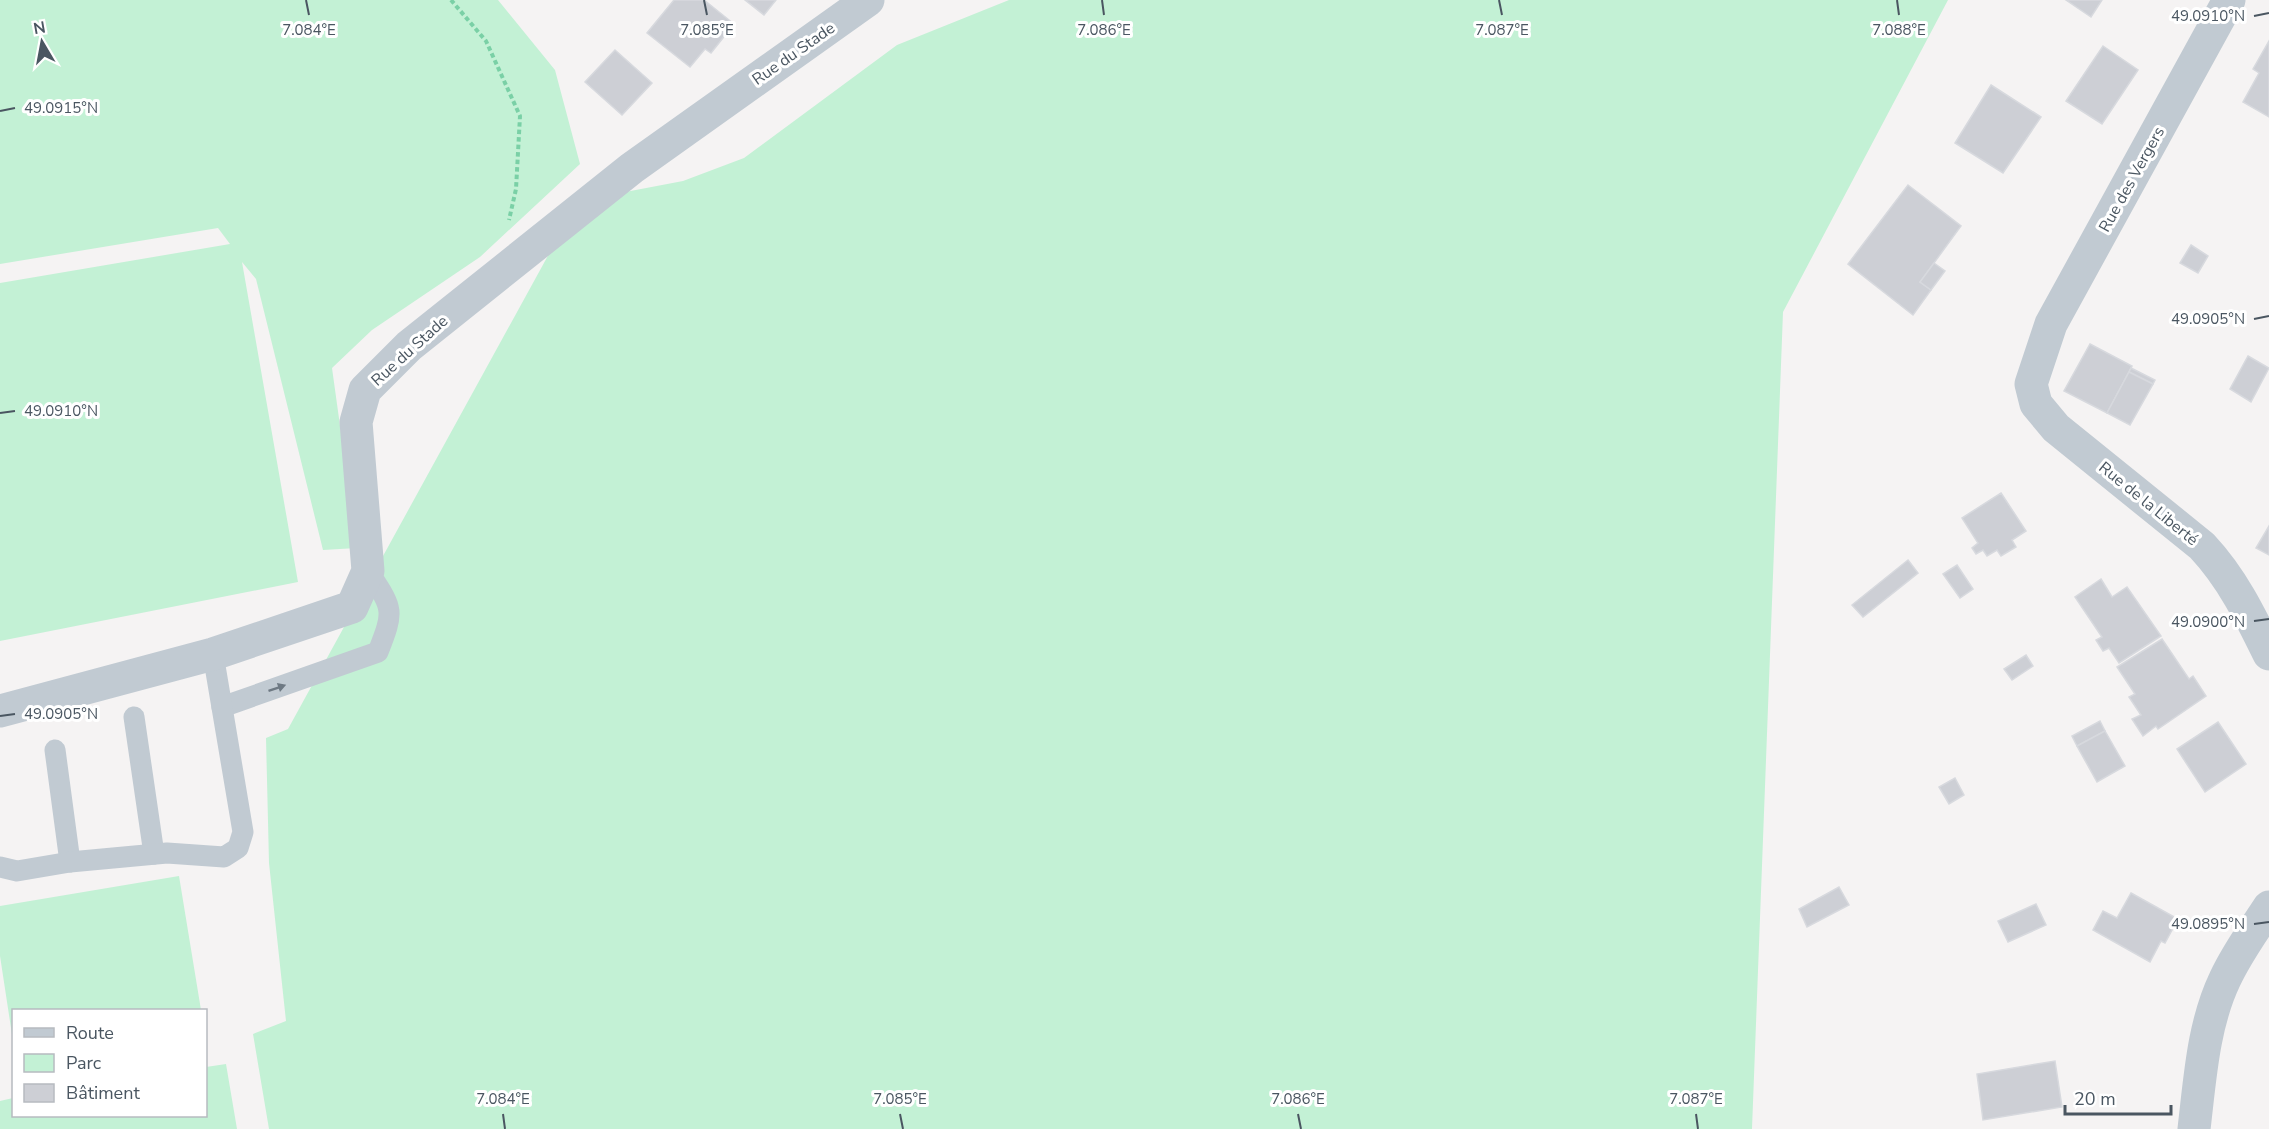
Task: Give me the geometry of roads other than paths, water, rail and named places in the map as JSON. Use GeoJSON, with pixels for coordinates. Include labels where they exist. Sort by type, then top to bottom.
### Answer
{"type":"FeatureCollection","features":[{"type":"Feature","properties":{"kind":"street","name":"Rue du Stade"},"geometry":{"type":"LineString","coordinates":[[0,711],[213,654],[352,607],[368,571],[356,422],[365,390],[409,346],[632,168],[868,0]]}},
{"type":"Feature","properties":{"kind":"street","name":"Rue des Vergers"},"geometry":{"type":"LineString","coordinates":[[2037,361],[2051,324],[2229,0]]}},
{"type":"Feature","properties":{"kind":"street","name":"Rue de la Liberté"},"geometry":{"type":"LineString","coordinates":[[2037,361],[2031,384],[2036,404],[2043,415],[2202,546],[2237,591],[2269,654]]}},
{"type":"Feature","properties":{"kind":"street"},"geometry":{"type":"LineString","coordinates":[[2194,1129],[2204,1049],[2216,1003],[2236,959],[2268,911]]}},
{"type":"Feature","properties":{"kind":"lane"},"geometry":{"type":"LineString","coordinates":[[222,707],[378,652],[390,623],[390,604],[368,571]]}},
{"type":"Feature","properties":{"kind":"lane"},"geometry":{"type":"LineString","coordinates":[[0,867],[17,871],[70,862],[154,854],[224,857],[238,848],[243,832],[213,654]]}},
{"type":"Feature","properties":{"kind":"lane"},"geometry":{"type":"LineString","coordinates":[[134,717],[154,854]]}},
{"type":"Feature","properties":{"kind":"lane"},"geometry":{"type":"LineString","coordinates":[[55,750],[70,862]]}}]}
